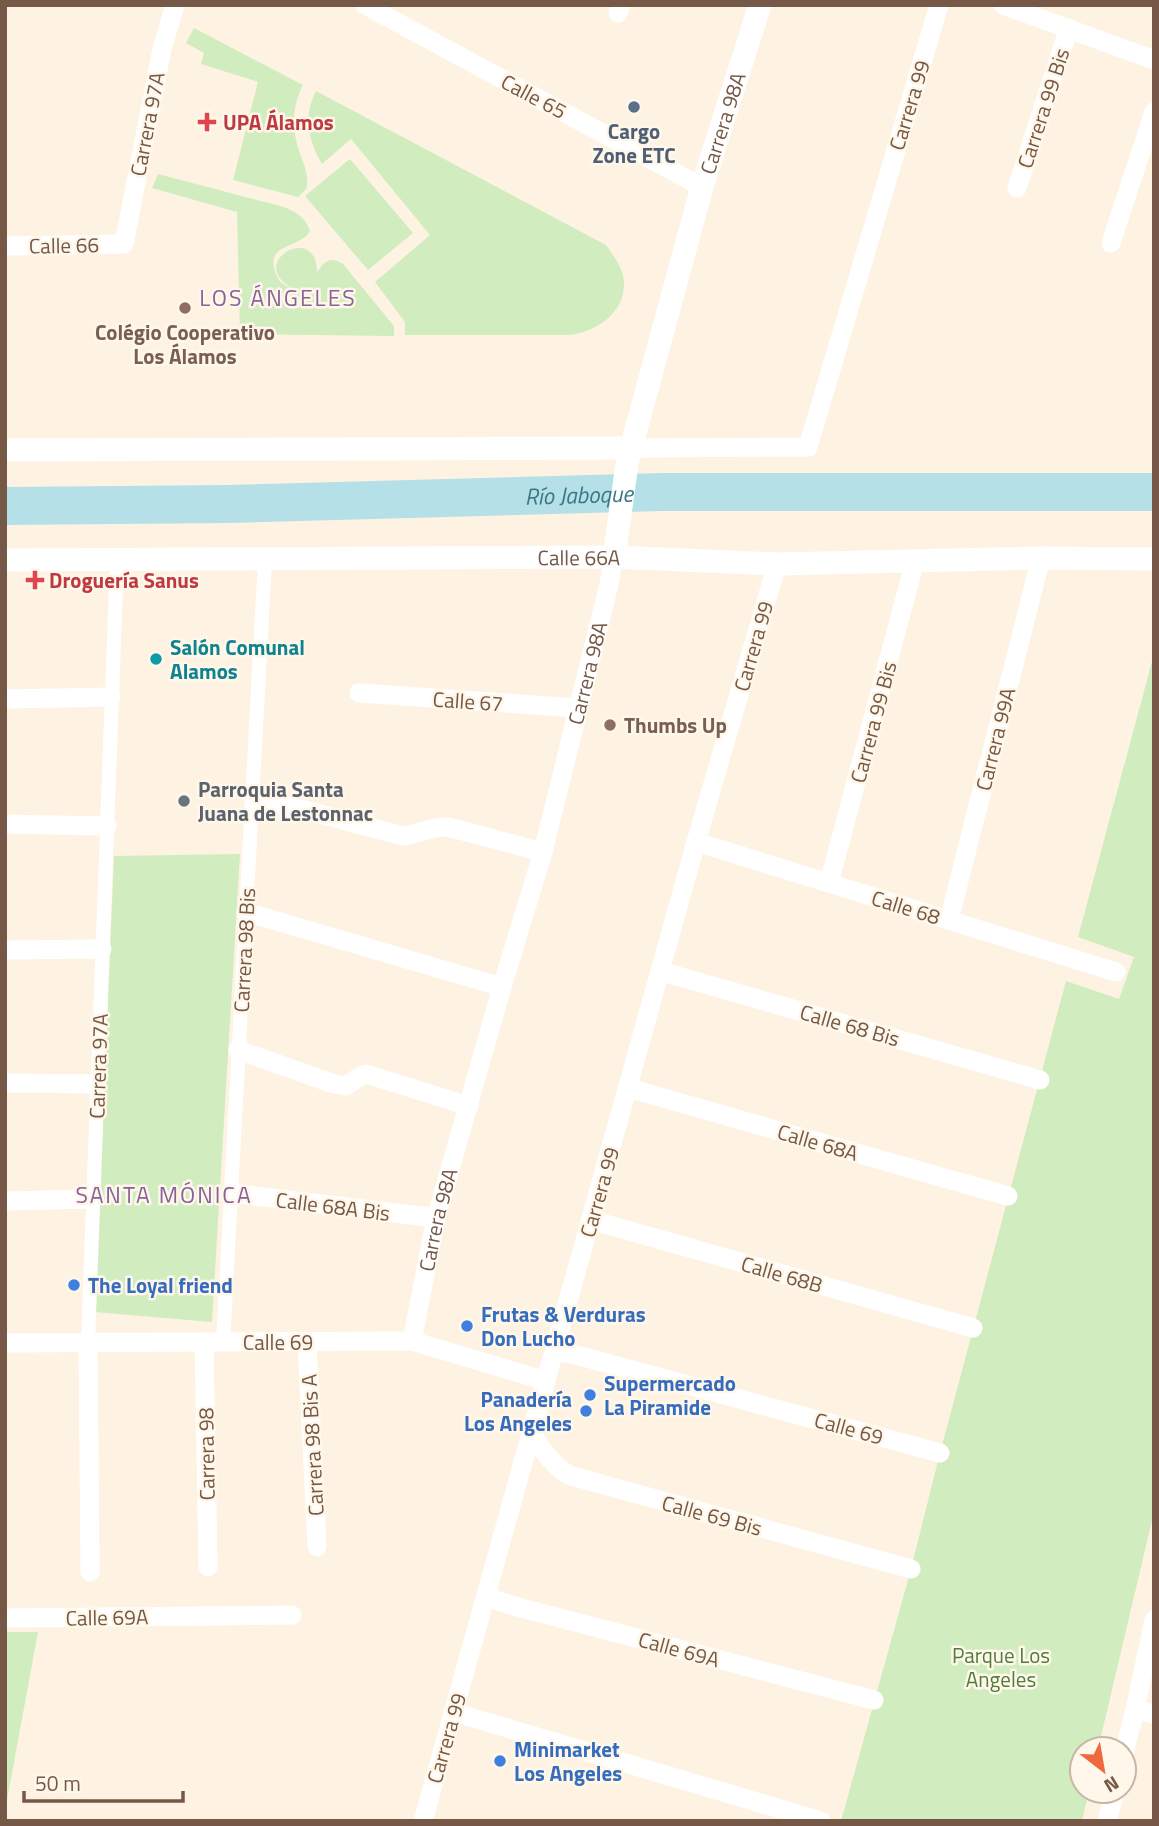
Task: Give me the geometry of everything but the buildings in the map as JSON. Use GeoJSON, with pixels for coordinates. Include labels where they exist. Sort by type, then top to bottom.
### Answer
{"type":"FeatureCollection","features":[{"type":"Feature","properties":{"kind":"street","name":"Carrera 97A"},"geometry":{"type":"LineString","coordinates":[[124,244],[162,49],[175,5]]}},
{"type":"Feature","properties":{"kind":"street","name":"Calle 65"},"geometry":{"type":"LineString","coordinates":[[365,5],[702,187]]}},
{"type":"Feature","properties":{"kind":"street","name":"Carrera 98A"},"geometry":{"type":"LineString","coordinates":[[412,1341],[436,1219],[543,852],[609,584],[631,448],[702,187],[760,5]]}},
{"type":"Feature","properties":{"kind":"street","name":"Carrera 99"},"geometry":{"type":"LineString","coordinates":[[631,448],[808,447],[939,5]]}},
{"type":"Feature","properties":{"kind":"street"},"geometry":{"type":"LineString","coordinates":[[1003,5],[1154,60]]}},
{"type":"Feature","properties":{"kind":"street","name":"Carrera 99 Bis"},"geometry":{"type":"LineString","coordinates":[[1017,188],[1069,28]]}},
{"type":"Feature","properties":{"kind":"street"},"geometry":{"type":"LineString","coordinates":[[1111,243],[1154,112]]}},
{"type":"Feature","properties":{"kind":"street","name":"Calle 66"},"geometry":{"type":"LineString","coordinates":[[5,246],[124,244]]}},
{"type":"Feature","properties":{"kind":"street"},"geometry":{"type":"LineString","coordinates":[[5,450],[631,448]]}},
{"type":"Feature","properties":{"kind":"street","name":"Calle 66A"},"geometry":{"type":"LineString","coordinates":[[5,560],[265,559],[615,550],[777,564],[1041,558],[1154,559]]}},
{"type":"Feature","properties":{"kind":"street","name":"Carrera 99A"},"geometry":{"type":"LineString","coordinates":[[949,920],[1041,558]]}},
{"type":"Feature","properties":{"kind":"street","name":"Carrera 97A"},"geometry":{"type":"LineString","coordinates":[[90,1572],[88,1342],[117,559]]}},
{"type":"Feature","properties":{"kind":"street","name":"Carrera 98 Bis"},"geometry":{"type":"LineString","coordinates":[[214,1342],[231,1193],[265,559]]}},
{"type":"Feature","properties":{"kind":"street","name":"Carrera 99 Bis"},"geometry":{"type":"LineString","coordinates":[[829,883],[915,561]]}},
{"type":"Feature","properties":{"kind":"street","name":"Carrera 99"},"geometry":{"type":"LineString","coordinates":[[423,1821],[696,842],[777,564]]}},
{"type":"Feature","properties":{"kind":"street","name":"Calle 67"},"geometry":{"type":"LineString","coordinates":[[359,693],[578,708]]}},
{"type":"Feature","properties":{"kind":"street"},"geometry":{"type":"LineString","coordinates":[[5,699],[111,697]]}},
{"type":"Feature","properties":{"kind":"street"},"geometry":{"type":"LineString","coordinates":[[252,796],[403,836],[448,827],[543,852]]}},
{"type":"Feature","properties":{"kind":"street"},"geometry":{"type":"LineString","coordinates":[[5,824],[107,827]]}},
{"type":"Feature","properties":{"kind":"street","name":"Calle 68"},"geometry":{"type":"LineString","coordinates":[[696,842],[1116,972]]}},
{"type":"Feature","properties":{"kind":"street"},"geometry":{"type":"LineString","coordinates":[[246,912],[502,987]]}},
{"type":"Feature","properties":{"kind":"street"},"geometry":{"type":"LineString","coordinates":[[5,950],[102,949]]}},
{"type":"Feature","properties":{"kind":"street","name":"Calle 68 Bis"},"geometry":{"type":"LineString","coordinates":[[660,971],[1040,1080]]}},
{"type":"Feature","properties":{"kind":"street"},"geometry":{"type":"LineString","coordinates":[[239,1050],[334,1084],[346,1086],[366,1074],[468,1105]]}},
{"type":"Feature","properties":{"kind":"street"},"geometry":{"type":"LineString","coordinates":[[5,1083],[97,1084]]}},
{"type":"Feature","properties":{"kind":"street","name":"Calle 68A"},"geometry":{"type":"LineString","coordinates":[[628,1088],[1008,1196]]}},
{"type":"Feature","properties":{"kind":"street","name":"Calle 68A Bis"},"geometry":{"type":"LineString","coordinates":[[231,1193],[436,1219]]}},
{"type":"Feature","properties":{"kind":"street"},"geometry":{"type":"LineString","coordinates":[[5,1201],[93,1199]]}},
{"type":"Feature","properties":{"kind":"street","name":"Calle 68B"},"geometry":{"type":"LineString","coordinates":[[591,1220],[973,1328]]}},
{"type":"Feature","properties":{"kind":"street","name":"Calle 69"},"geometry":{"type":"LineString","coordinates":[[5,1343],[412,1341],[546,1381]]}},
{"type":"Feature","properties":{"kind":"street","name":"Carrera 98"},"geometry":{"type":"LineString","coordinates":[[208,1567],[214,1342]]}},
{"type":"Feature","properties":{"kind":"street","name":"Carrera 98 Bis A"},"geometry":{"type":"LineString","coordinates":[[307,1342],[317,1547]]}},
{"type":"Feature","properties":{"kind":"street","name":"Calle 69"},"geometry":{"type":"LineString","coordinates":[[554,1351],[940,1453]]}},
{"type":"Feature","properties":{"kind":"street","name":"Calle 69 Bis"},"geometry":{"type":"LineString","coordinates":[[531,1432],[545,1455],[568,1475],[911,1569]]}},
{"type":"Feature","properties":{"kind":"street","name":"Calle 69A"},"geometry":{"type":"LineString","coordinates":[[486,1597],[874,1700]]}},
{"type":"Feature","properties":{"kind":"street","name":"Calle 69A"},"geometry":{"type":"LineString","coordinates":[[5,1618],[292,1615]]}},
{"type":"Feature","properties":{"kind":"street"},"geometry":{"type":"LineString","coordinates":[[1133,1735],[1144,1712],[1154,1620]]}},
{"type":"Feature","properties":{"kind":"street"},"geometry":{"type":"LineString","coordinates":[[453,1712],[821,1821]]}},
{"type":"Feature","properties":{"kind":"green space"},"geometry":{"type":"Polygon","coordinates":[[[194,28],[303,85],[296,105],[294,126],[307,175],[307,188],[298,197],[233,180],[258,82],[201,64],[204,53],[186,43],[194,28]]]}},
{"type":"Feature","properties":{"kind":"green space"},"geometry":{"type":"Polygon","coordinates":[[[316,91],[606,245],[623,275],[622,298],[617,308],[601,324],[569,335],[405,335],[405,322],[375,282],[430,235],[351,139],[322,164],[313,146],[308,119],[316,91]]]}},
{"type":"Feature","properties":{"kind":"green space"},"geometry":{"type":"Polygon","coordinates":[[[350,159],[413,233],[368,270],[305,196],[350,159]]]}},
{"type":"Feature","properties":{"kind":"green space"},"geometry":{"type":"Polygon","coordinates":[[[158,174],[284,207],[296,213],[306,222],[310,231],[274,257],[273,264],[280,281],[292,288],[280,278],[276,267],[287,251],[297,248],[307,250],[314,258],[317,273],[327,261],[339,261],[394,326],[394,336],[240,334],[237,212],[152,188],[158,174]]]}},
{"type":"Feature","properties":{"kind":"green space","name":"Parque Los Angeles"},"geometry":{"type":"Polygon","coordinates":[[[1154,654],[1154,1512],[1101,1735],[1068,1735],[1068,1805],[1086,1805],[1082,1821],[841,1821],[911,1569],[1066,981],[1119,999],[1134,957],[1078,937],[1154,654]]]}},
{"type":"Feature","properties":{"kind":"green space"},"geometry":{"type":"Polygon","coordinates":[[[240,854],[212,1322],[95,1312],[114,856],[240,854]]]}},
{"type":"Feature","properties":{"kind":"green space"},"geometry":{"type":"Polygon","coordinates":[[[5,1632],[38,1632],[5,1811],[5,1632]]]}},
{"type":"Feature","properties":{"kind":"waterway","name":"Río Jaboque"},"geometry":{"type":"LineString","coordinates":[[5,506],[228,504],[661,492],[1154,492]]}},
{"type":"Feature","properties":{"kind":"place","name":"Cargo Zone ETC"},"geometry":{"type":"Point","coordinates":[634,107]}},
{"type":"Feature","properties":{"kind":"place","name":"UPA Álamos"},"geometry":{"type":"Point","coordinates":[207,122]}},
{"type":"Feature","properties":{"kind":"place","name":"Colégio Cooperativo Los Álamos"},"geometry":{"type":"Point","coordinates":[185,308]}},
{"type":"Feature","properties":{"kind":"place","name":"Droguería Sanus"},"geometry":{"type":"Point","coordinates":[35,580]}},
{"type":"Feature","properties":{"kind":"place","name":"Salón Comunal Alamos"},"geometry":{"type":"Point","coordinates":[156,659]}},
{"type":"Feature","properties":{"kind":"place","name":"Thumbs Up"},"geometry":{"type":"Point","coordinates":[610,725]}},
{"type":"Feature","properties":{"kind":"place","name":"Parroquia Santa Juana de Lestonnac"},"geometry":{"type":"Point","coordinates":[184,801]}},
{"type":"Feature","properties":{"kind":"place","name":"The Loyal friend"},"geometry":{"type":"Point","coordinates":[74,1285]}},
{"type":"Feature","properties":{"kind":"place","name":"Frutas & Verduras Don Lucho"},"geometry":{"type":"Point","coordinates":[467,1326]}},
{"type":"Feature","properties":{"kind":"place","name":"Supermercado La Piramide"},"geometry":{"type":"Point","coordinates":[590,1395]}},
{"type":"Feature","properties":{"kind":"place","name":"Panadería Los Angeles"},"geometry":{"type":"Point","coordinates":[586,1411]}},
{"type":"Feature","properties":{"kind":"place","name":"Minimarket Los Angeles"},"geometry":{"type":"Point","coordinates":[500,1761]}},
{"type":"Feature","properties":{"kind":"district","name":"LOS ÁNGELES"},"geometry":{"type":"Point","coordinates":[278,297]}},
{"type":"Feature","properties":{"kind":"district","name":"SANTA MÓNICA"},"geometry":{"type":"Point","coordinates":[164,1194]}}]}
